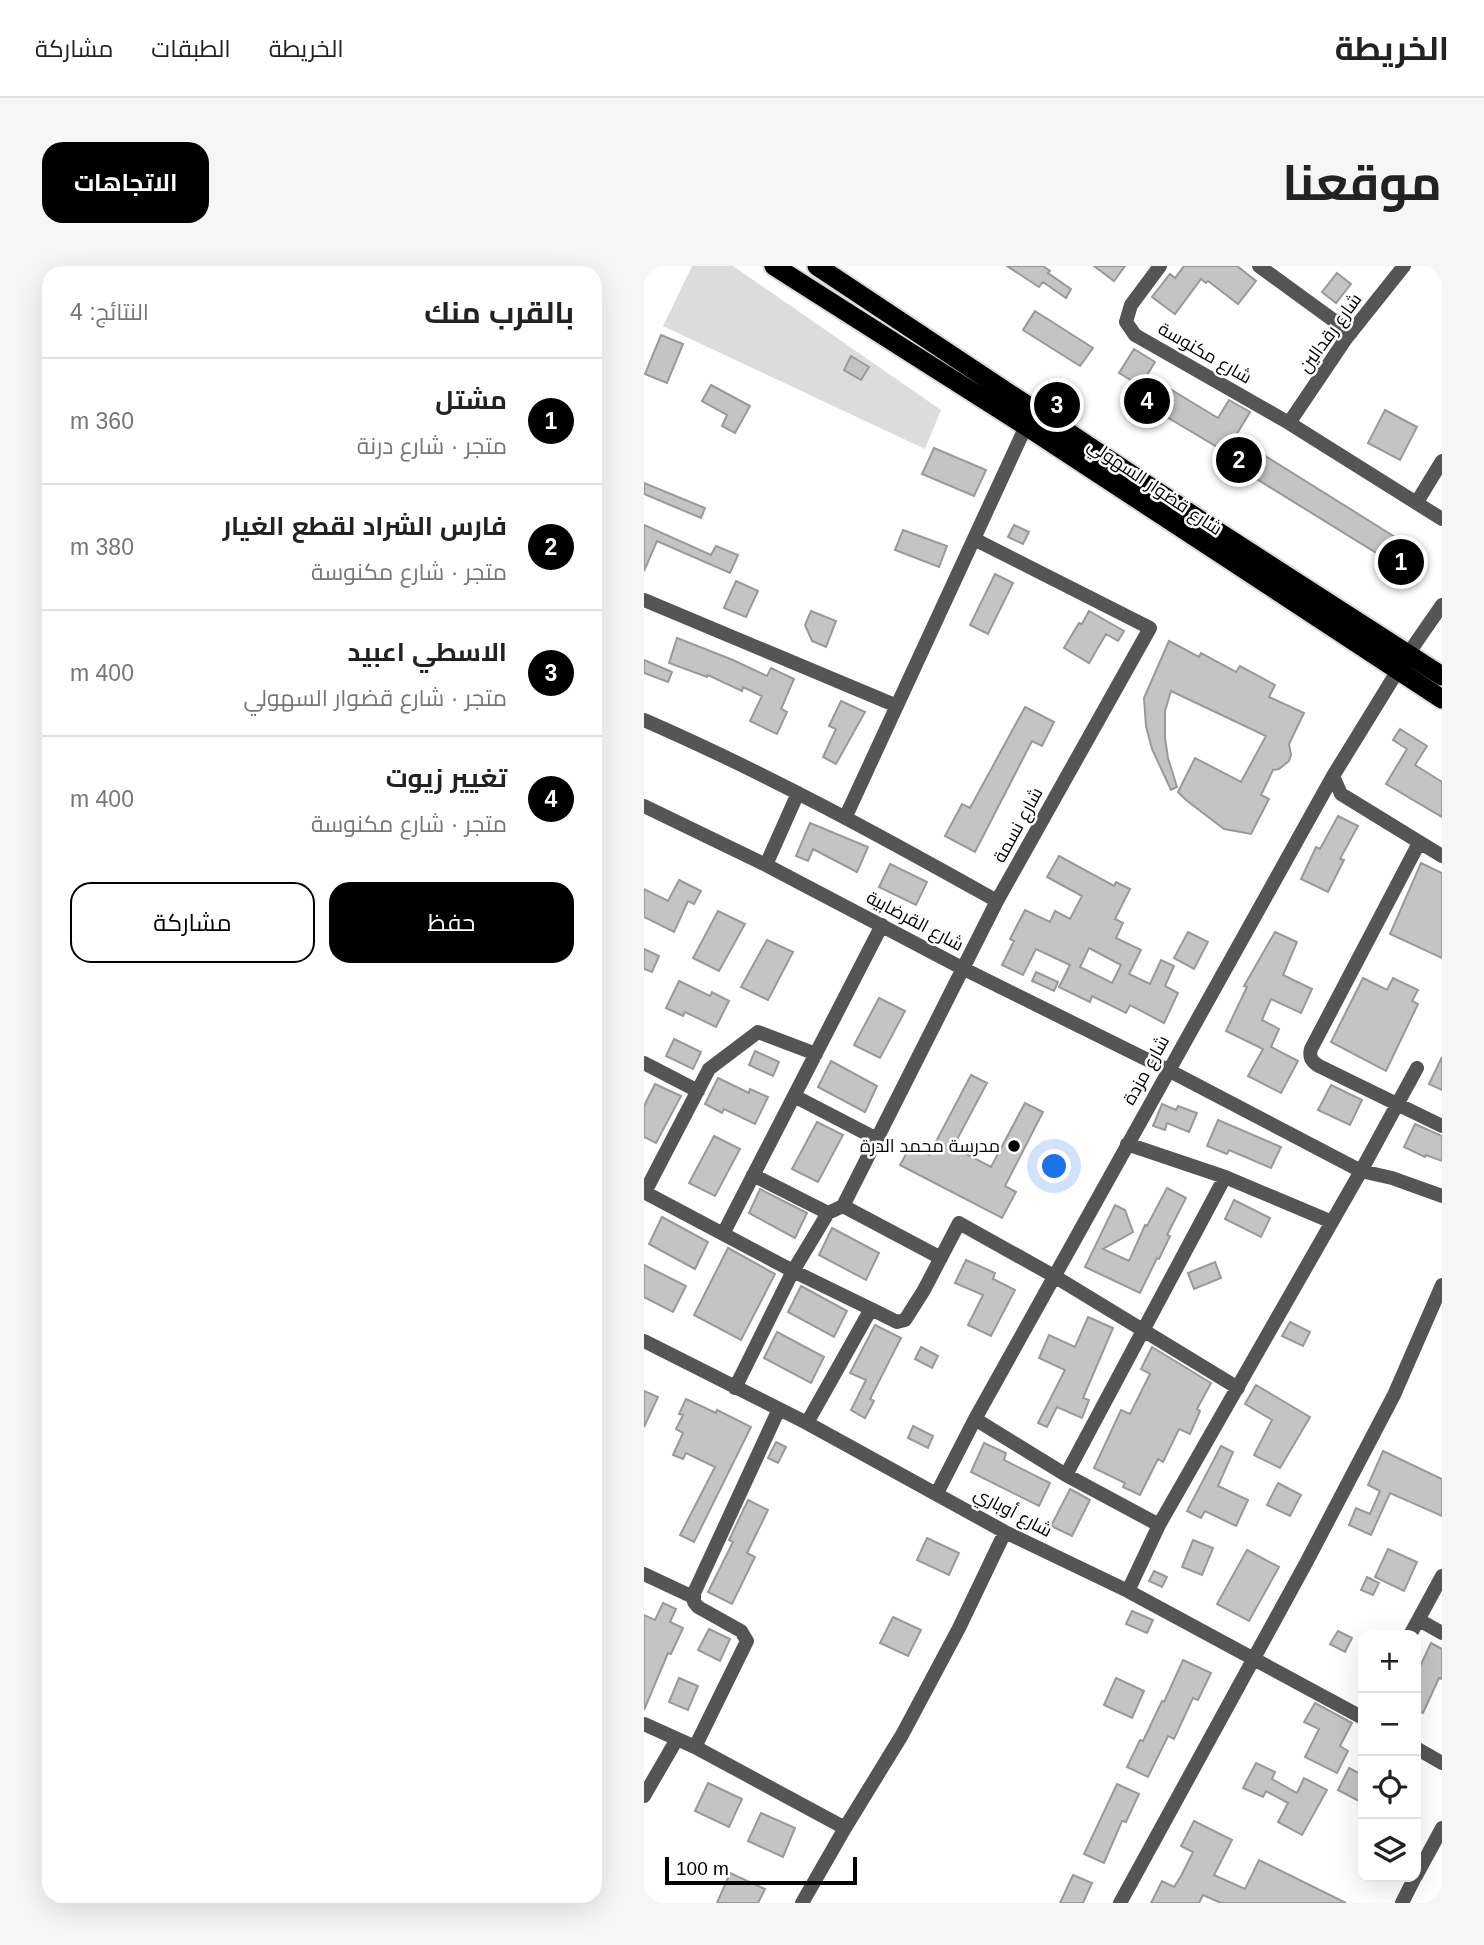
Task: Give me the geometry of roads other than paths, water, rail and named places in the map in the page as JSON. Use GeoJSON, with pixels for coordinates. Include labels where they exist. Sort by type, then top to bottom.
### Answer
{"type":"FeatureCollection","features":[{"type":"Feature","properties":{"kind":"highway","name":"شارع قضوار السهولي"},"geometry":{"type":"LineString","coordinates":[[774,266],[1403,663],[1442,699]]}},
{"type":"Feature","properties":{"kind":"highway"},"geometry":{"type":"LineString","coordinates":[[817,266],[1198,519],[1403,663],[1442,676]]}},
{"type":"Feature","properties":{"kind":"street","name":"شارع مكنوسة"},"geometry":{"type":"LineString","coordinates":[[1160,266],[1131,305],[1126,322],[1135,335],[1289,423]]}},
{"type":"Feature","properties":{"kind":"street"},"geometry":{"type":"LineString","coordinates":[[1259,266],[1351,333]]}},
{"type":"Feature","properties":{"kind":"street","name":"شارع رقدالين"},"geometry":{"type":"LineString","coordinates":[[1289,423],[1351,333],[1404,266]]}},
{"type":"Feature","properties":{"kind":"street"},"geometry":{"type":"LineString","coordinates":[[1289,423],[1442,519]]}},
{"type":"Feature","properties":{"kind":"street"},"geometry":{"type":"LineString","coordinates":[[846,816],[1026,426]]}},
{"type":"Feature","properties":{"kind":"street"},"geometry":{"type":"LineString","coordinates":[[1417,502],[1442,461]]}},
{"type":"Feature","properties":{"kind":"street","name":"شارع نسمة"},"geometry":{"type":"LineString","coordinates":[[843,1206],[962,968],[1150,628],[974,539]]}},
{"type":"Feature","properties":{"kind":"street"},"geometry":{"type":"LineString","coordinates":[[644,600],[897,706]]}},
{"type":"Feature","properties":{"kind":"street","name":"شارع مزدة"},"geometry":{"type":"LineString","coordinates":[[937,1493],[975,1419],[1333,776],[1442,606]]}},
{"type":"Feature","properties":{"kind":"street"},"geometry":{"type":"LineString","coordinates":[[644,720],[731,758],[846,816],[998,901]]}},
{"type":"Feature","properties":{"kind":"street"},"geometry":{"type":"LineString","coordinates":[[1333,776],[1342,794],[1442,856]]}},
{"type":"Feature","properties":{"kind":"street"},"geometry":{"type":"LineString","coordinates":[[766,865],[798,793]]}},
{"type":"Feature","properties":{"kind":"street","name":"شارع القرضابية"},"geometry":{"type":"LineString","coordinates":[[644,806],[766,865],[962,968],[1168,1070],[1362,1171],[1392,1178],[1442,1196]]}},
{"type":"Feature","properties":{"kind":"street"},"geometry":{"type":"LineString","coordinates":[[1419,844],[1310,1055],[1318,1066],[1442,1126]]}},
{"type":"Feature","properties":{"kind":"street"},"geometry":{"type":"LineString","coordinates":[[723,1234],[882,925]]}},
{"type":"Feature","properties":{"kind":"street"},"geometry":{"type":"LineString","coordinates":[[816,1054],[758,1032],[709,1069],[645,1192],[793,1271],[897,1322],[905,1320],[959,1223],[1054,1276],[1238,1388]]}},
{"type":"Feature","properties":{"kind":"street"},"geometry":{"type":"LineString","coordinates":[[644,1063],[698,1091]]}},
{"type":"Feature","properties":{"kind":"street"},"geometry":{"type":"LineString","coordinates":[[1128,1591],[1159,1525],[1362,1171],[1417,1068]]}},
{"type":"Feature","properties":{"kind":"street"},"geometry":{"type":"LineString","coordinates":[[794,1096],[877,1139]]}},
{"type":"Feature","properties":{"kind":"street"},"geometry":{"type":"LineString","coordinates":[[1127,1144],[1225,1177],[1332,1222]]}},
{"type":"Feature","properties":{"kind":"street"},"geometry":{"type":"LineString","coordinates":[[753,1175],[828,1213]]}},
{"type":"Feature","properties":{"kind":"street"},"geometry":{"type":"LineString","coordinates":[[1066,1475],[1225,1177]]}},
{"type":"Feature","properties":{"kind":"street"},"geometry":{"type":"LineString","coordinates":[[735,1388],[793,1271],[828,1213],[843,1206],[941,1258]]}},
{"type":"Feature","properties":{"kind":"street"},"geometry":{"type":"LineString","coordinates":[[1120,1903],[1394,1395],[1440,1295]]}},
{"type":"Feature","properties":{"kind":"street"},"geometry":{"type":"LineString","coordinates":[[807,1423],[871,1308]]}},
{"type":"Feature","properties":{"kind":"street","name":"شارع أوباري"},"geometry":{"type":"LineString","coordinates":[[644,1341],[807,1423],[1005,1532],[1128,1591],[1253,1660],[1358,1713]]}},
{"type":"Feature","properties":{"kind":"street"},"geometry":{"type":"LineString","coordinates":[[693,1597],[779,1409]]}},
{"type":"Feature","properties":{"kind":"street"},"geometry":{"type":"LineString","coordinates":[[975,1419],[1066,1475],[1159,1525]]}},
{"type":"Feature","properties":{"kind":"street"},"geometry":{"type":"LineString","coordinates":[[802,1903],[902,1735],[959,1628],[1005,1532]]}},
{"type":"Feature","properties":{"kind":"street"},"geometry":{"type":"LineString","coordinates":[[644,1574],[693,1597],[698,1607],[741,1631],[747,1641],[695,1746]]}},
{"type":"Feature","properties":{"kind":"street"},"geometry":{"type":"LineString","coordinates":[[1413,1630],[1442,1576]]}},
{"type":"Feature","properties":{"kind":"street"},"geometry":{"type":"LineString","coordinates":[[1419,1620],[1442,1633]]}},
{"type":"Feature","properties":{"kind":"street"},"geometry":{"type":"LineString","coordinates":[[644,1724],[695,1746],[845,1828]]}},
{"type":"Feature","properties":{"kind":"street"},"geometry":{"type":"LineString","coordinates":[[644,1796],[677,1739]]}},
{"type":"Feature","properties":{"kind":"street"},"geometry":{"type":"LineString","coordinates":[[1421,1751],[1442,1763]]}},
{"type":"Feature","properties":{"kind":"street"},"geometry":{"type":"LineString","coordinates":[[1421,1867],[1442,1828]]}},
{"type":"Feature","properties":{"kind":"street"},"geometry":{"type":"LineString","coordinates":[[1402,1903],[1413,1882]]}},
{"type":"Feature","properties":{"kind":"place","name":"تغيير زيوت"},"geometry":{"type":"Point","coordinates":[1147,401]}},
{"type":"Feature","properties":{"kind":"place","name":"الاسطي اعبيد"},"geometry":{"type":"Point","coordinates":[1057,405]}},
{"type":"Feature","properties":{"kind":"place","name":"فارس الشراد لقطع الغيار"},"geometry":{"type":"Point","coordinates":[1239,460]}},
{"type":"Feature","properties":{"kind":"place","name":"مشتل"},"geometry":{"type":"Point","coordinates":[1401,562]}},
{"type":"Feature","properties":{"kind":"place","name":"مدرسة محمد الدرة"},"geometry":{"type":"Point","coordinates":[1014,1146]}}]}
